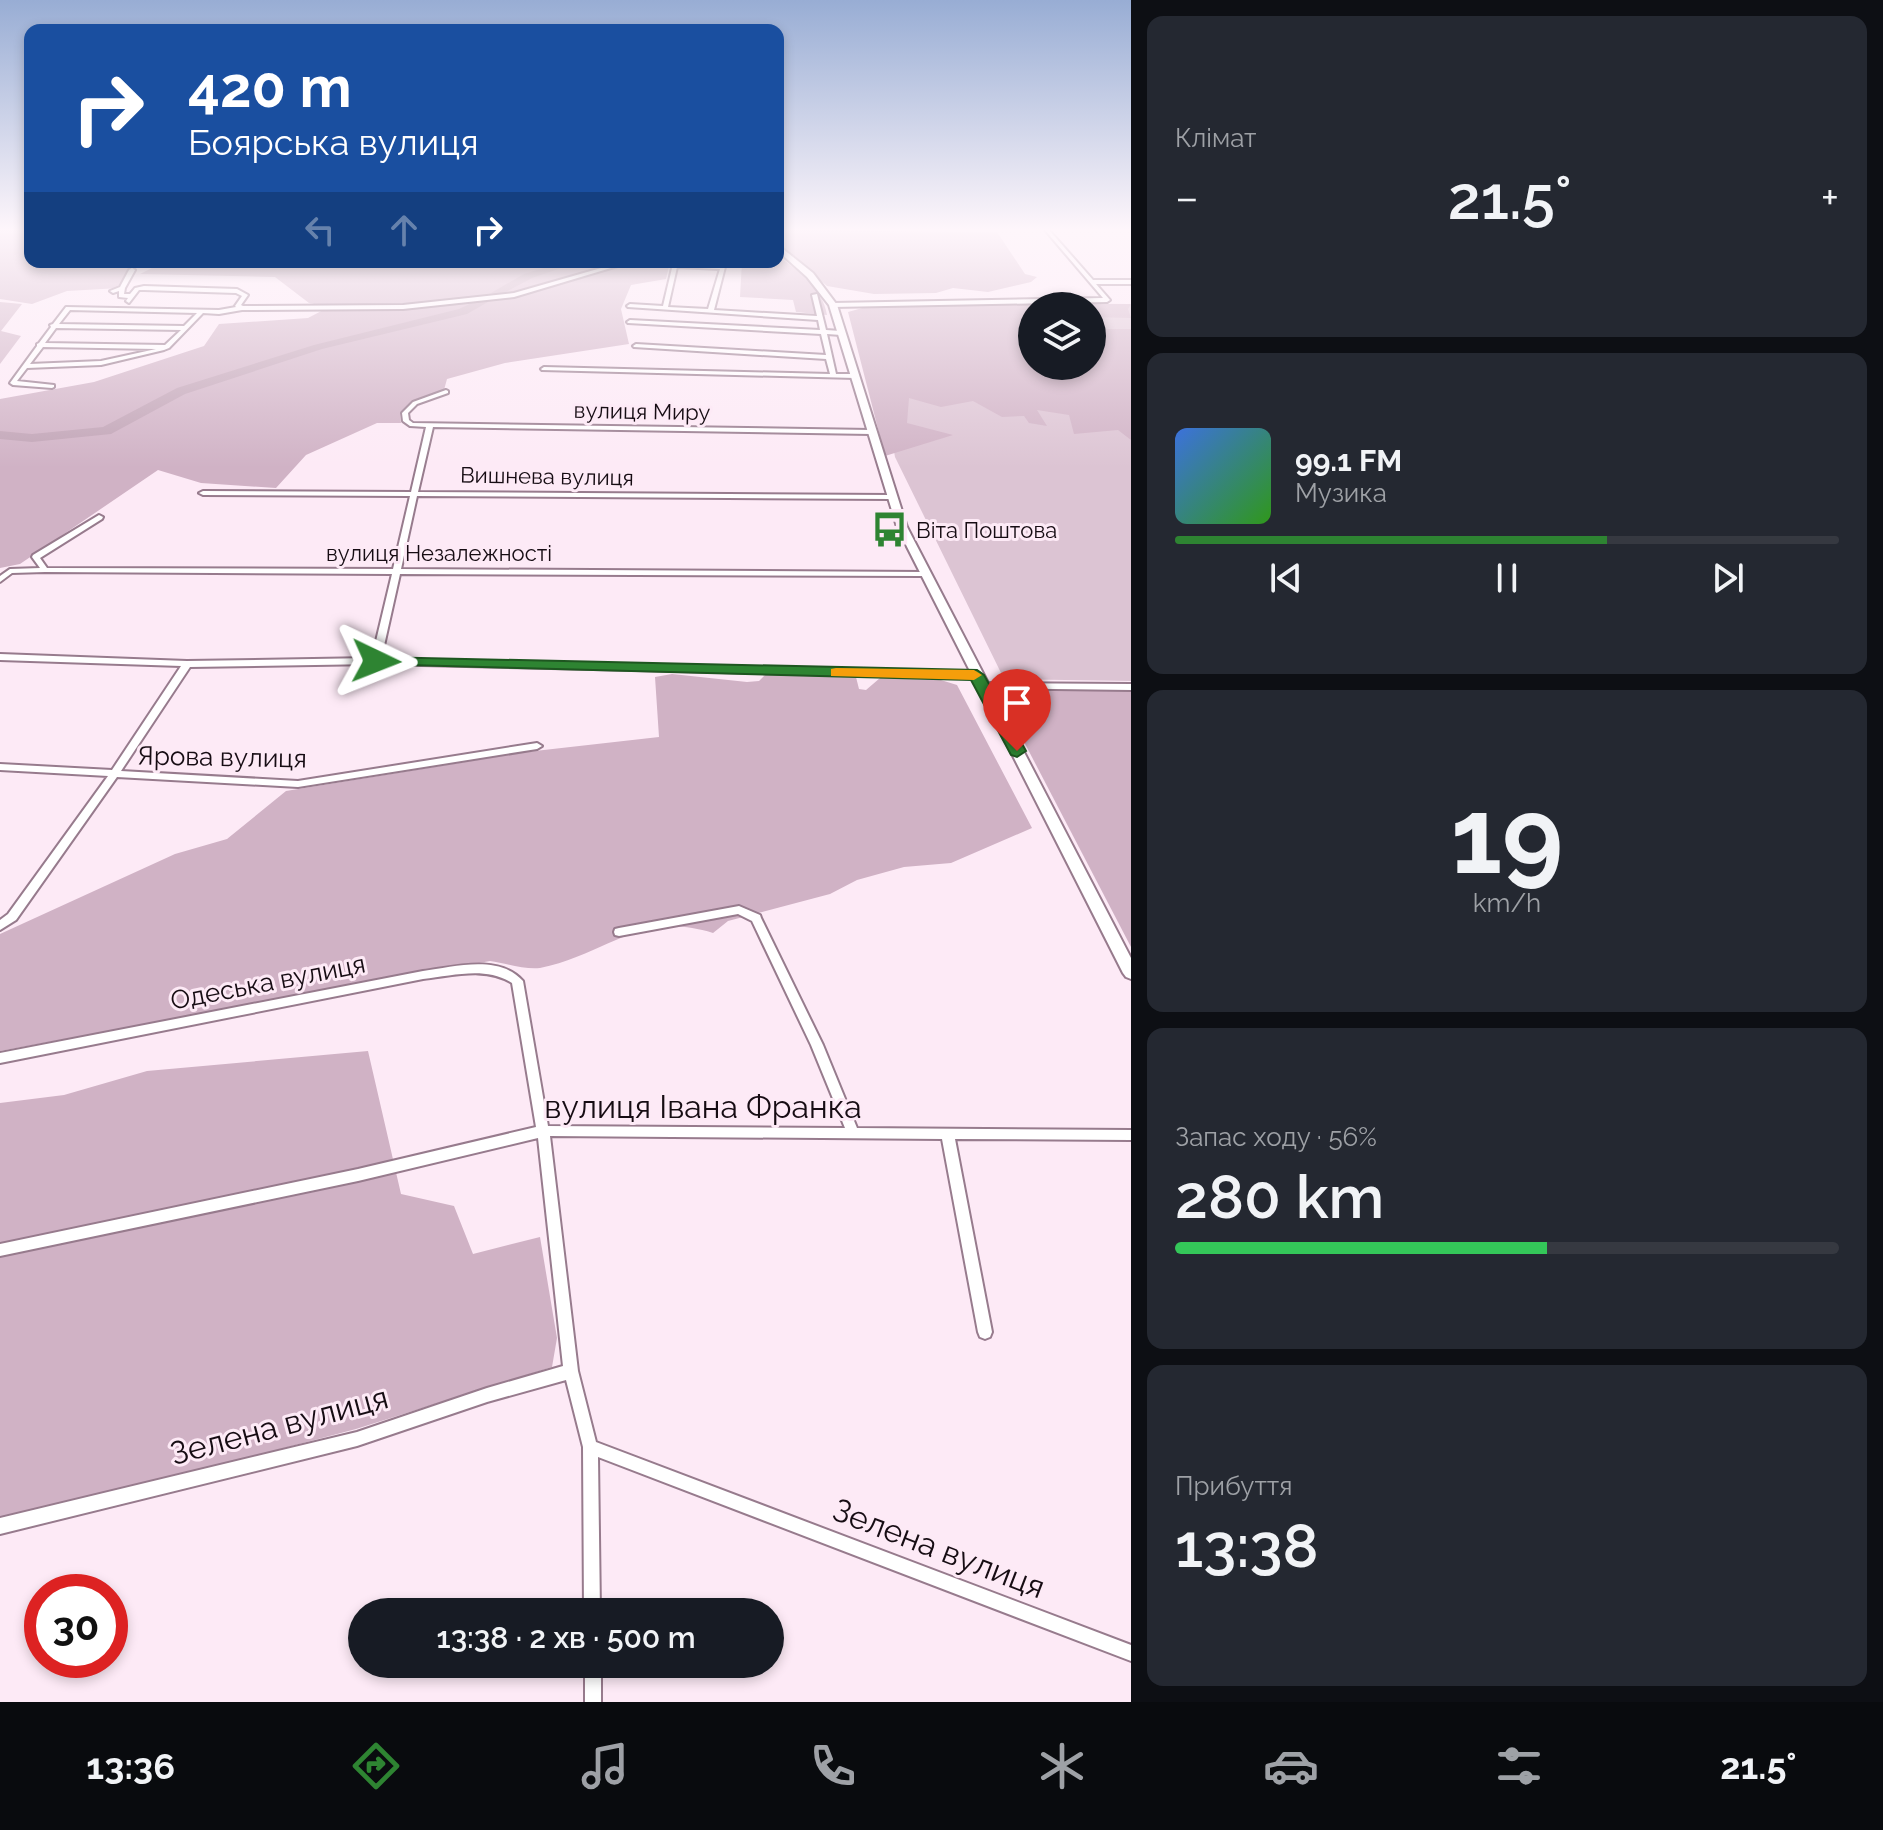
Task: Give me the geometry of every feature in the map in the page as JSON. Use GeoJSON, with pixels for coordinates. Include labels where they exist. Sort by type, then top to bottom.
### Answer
{"type":"FeatureCollection","features":[{"type":"Feature","properties":{"kind":"street"},"geometry":{"type":"LineString","coordinates":[[52,386],[14,384],[52,326],[67,309]]}},
{"type":"Feature","properties":{"kind":"street"},"geometry":{"type":"LineString","coordinates":[[161,309],[223,309]]}},
{"type":"Feature","properties":{"kind":"street"},"geometry":{"type":"LineString","coordinates":[[698,309],[820,318]]}},
{"type":"Feature","properties":{"kind":"street"},"geometry":{"type":"LineString","coordinates":[[818,309],[833,375]]}},
{"type":"Feature","properties":{"kind":"street"},"geometry":{"type":"LineString","coordinates":[[834,309],[891,497],[924,574],[1131,973]]}},
{"type":"Feature","properties":{"kind":"street"},"geometry":{"type":"LineString","coordinates":[[25,366],[101,363],[149,354],[171,345],[202,311]]}},
{"type":"Feature","properties":{"kind":"street"},"geometry":{"type":"LineString","coordinates":[[630,322],[841,333]]}},
{"type":"Feature","properties":{"kind":"street"},"geometry":{"type":"LineString","coordinates":[[52,326],[186,328]]}},
{"type":"Feature","properties":{"kind":"street"},"geometry":{"type":"LineString","coordinates":[[39,345],[171,345]]}},
{"type":"Feature","properties":{"kind":"street"},"geometry":{"type":"LineString","coordinates":[[636,346],[829,357]]}},
{"type":"Feature","properties":{"kind":"street"},"geometry":{"type":"LineString","coordinates":[[544,369],[855,376]]}},
{"type":"Feature","properties":{"kind":"street","name":"вулиця Миру"},"geometry":{"type":"LineString","coordinates":[[446,392],[415,403],[405,413],[406,421],[412,425],[430,426],[871,432]]}},
{"type":"Feature","properties":{"kind":"street"},"geometry":{"type":"LineString","coordinates":[[376,661],[394,571],[416,493],[430,426]]}},
{"type":"Feature","properties":{"kind":"street","name":"Вишнева вулиця"},"geometry":{"type":"LineString","coordinates":[[203,493],[891,497]]}},
{"type":"Feature","properties":{"kind":"street"},"geometry":{"type":"LineString","coordinates":[[45,570],[36,557],[99,517]]}},
{"type":"Feature","properties":{"kind":"street","name":"вулиця Незалежності"},"geometry":{"type":"LineString","coordinates":[[0,580],[10,571],[45,570],[924,574]]}},
{"type":"Feature","properties":{"kind":"street"},"geometry":{"type":"LineString","coordinates":[[0,657],[187,664],[376,661],[977,675]]}},
{"type":"Feature","properties":{"kind":"street"},"geometry":{"type":"LineString","coordinates":[[0,926],[113,776],[187,664]]}},
{"type":"Feature","properties":{"kind":"street"},"geometry":{"type":"LineString","coordinates":[[983,686],[1131,687]]}},
{"type":"Feature","properties":{"kind":"street","name":"Ярова вулиця"},"geometry":{"type":"LineString","coordinates":[[0,767],[113,776],[298,784],[537,746]]}},
{"type":"Feature","properties":{"kind":"street"},"geometry":{"type":"LineString","coordinates":[[619,932],[739,910],[756,918],[817,1045],[853,1133]]}},
{"type":"Feature","properties":{"kind":"street","name":"Одеська вулиця"},"geometry":{"type":"LineString","coordinates":[[0,1058],[351,988],[487,968],[506,973],[517,981],[543,1131]]}},
{"type":"Feature","properties":{"kind":"street"},"geometry":{"type":"LineString","coordinates":[[543,1131],[571,1371],[590,1447],[592,1598]]}},
{"type":"Feature","properties":{"kind":"street","name":"вулиця Івана Франка"},"geometry":{"type":"LineString","coordinates":[[0,1250],[358,1175],[543,1131],[1131,1135]]}},
{"type":"Feature","properties":{"kind":"street"},"geometry":{"type":"LineString","coordinates":[[948,1136],[985,1332]]}},
{"type":"Feature","properties":{"kind":"street","name":"Зелена вулиця"},"geometry":{"type":"LineString","coordinates":[[0,1526],[357,1439],[571,1371]]}},
{"type":"Feature","properties":{"kind":"street","name":"Зелена вулиця"},"geometry":{"type":"LineString","coordinates":[[590,1447],[1131,1653]]}},
{"type":"Feature","properties":{"kind":"street"},"geometry":{"type":"LineString","coordinates":[[593,1678],[593,1702]]}},
{"type":"Feature","properties":{"kind":"shaded area"},"geometry":{"type":"Polygon","coordinates":[[[0,309],[18,309],[1,331],[21,336],[0,364],[0,309]]]}},
{"type":"Feature","properties":{"kind":"shaded area"},"geometry":{"type":"Polygon","coordinates":[[[324,309],[621,309],[629,344],[505,363],[447,379],[444,390],[408,405],[400,413],[401,423],[377,423],[306,455],[276,488],[201,483],[158,470],[20,564],[0,568],[0,399],[94,382],[204,346],[219,324],[308,318],[324,309]]]}},
{"type":"Feature","properties":{"kind":"shaded area"},"geometry":{"type":"Polygon","coordinates":[[[795,309],[826,309],[827,315],[796,312],[795,309]]]}},
{"type":"Feature","properties":{"kind":"shaded area"},"geometry":{"type":"Polygon","coordinates":[[[857,309],[1018,309],[1018,380],[1106,380],[1106,329],[1131,329],[1131,440],[1118,430],[1074,434],[1069,415],[1037,410],[1047,426],[1029,423],[1024,416],[1002,417],[973,401],[941,407],[909,398],[907,423],[953,435],[885,456],[848,312],[857,309]]]}},
{"type":"Feature","properties":{"kind":"shaded area"},"geometry":{"type":"Polygon","coordinates":[[[871,309],[1018,309],[1018,380],[1106,380],[1106,309],[1131,309],[1131,681],[1004,679],[895,457],[869,314],[871,309]]]}},
{"type":"Feature","properties":{"kind":"shaded area"},"geometry":{"type":"Polygon","coordinates":[[[1106,309],[1128,309],[1131,318],[1106,317],[1106,309]]]}},
{"type":"Feature","properties":{"kind":"shaded area"},"geometry":{"type":"Polygon","coordinates":[[[672,674],[747,682],[759,681],[765,675],[856,677],[859,689],[866,690],[880,678],[931,677],[957,685],[1032,828],[951,863],[904,867],[857,880],[830,894],[728,921],[713,933],[687,927],[664,927],[624,937],[540,968],[490,961],[0,1051],[0,934],[175,854],[227,839],[286,791],[526,752],[659,737],[655,677],[672,674]]]}},
{"type":"Feature","properties":{"kind":"shaded area"},"geometry":{"type":"Polygon","coordinates":[[[1014,683],[1131,686],[1131,947],[998,692],[1014,683]]]}},
{"type":"Feature","properties":{"kind":"shaded area"},"geometry":{"type":"Polygon","coordinates":[[[368,1051],[401,1194],[454,1206],[473,1254],[540,1237],[557,1338],[552,1367],[356,1429],[0,1523],[0,1103],[64,1095],[147,1071],[368,1051]]]}},
{"type":"Feature","properties":{"kind":"waterway"},"geometry":{"type":"LineString","coordinates":[[435,318],[468,309]]}},
{"type":"Feature","properties":{"kind":"waterway"},"geometry":{"type":"LineString","coordinates":[[0,435],[32,438],[106,431],[181,391],[318,347],[428,319]]}},
{"type":"Feature","properties":{"kind":"slow traffic"},"geometry":{"type":"LineString","coordinates":[[836,673],[974,675]]}},
{"type":"Feature","properties":{"kind":"place","name":"Віта Поштова"},"geometry":{"type":"Point","coordinates":[890,530]}},
{"type":"Feature","properties":{"kind":"route"},"geometry":{"type":"LineString","coordinates":[[376,661],[977,675],[1017,751]]}}]}
